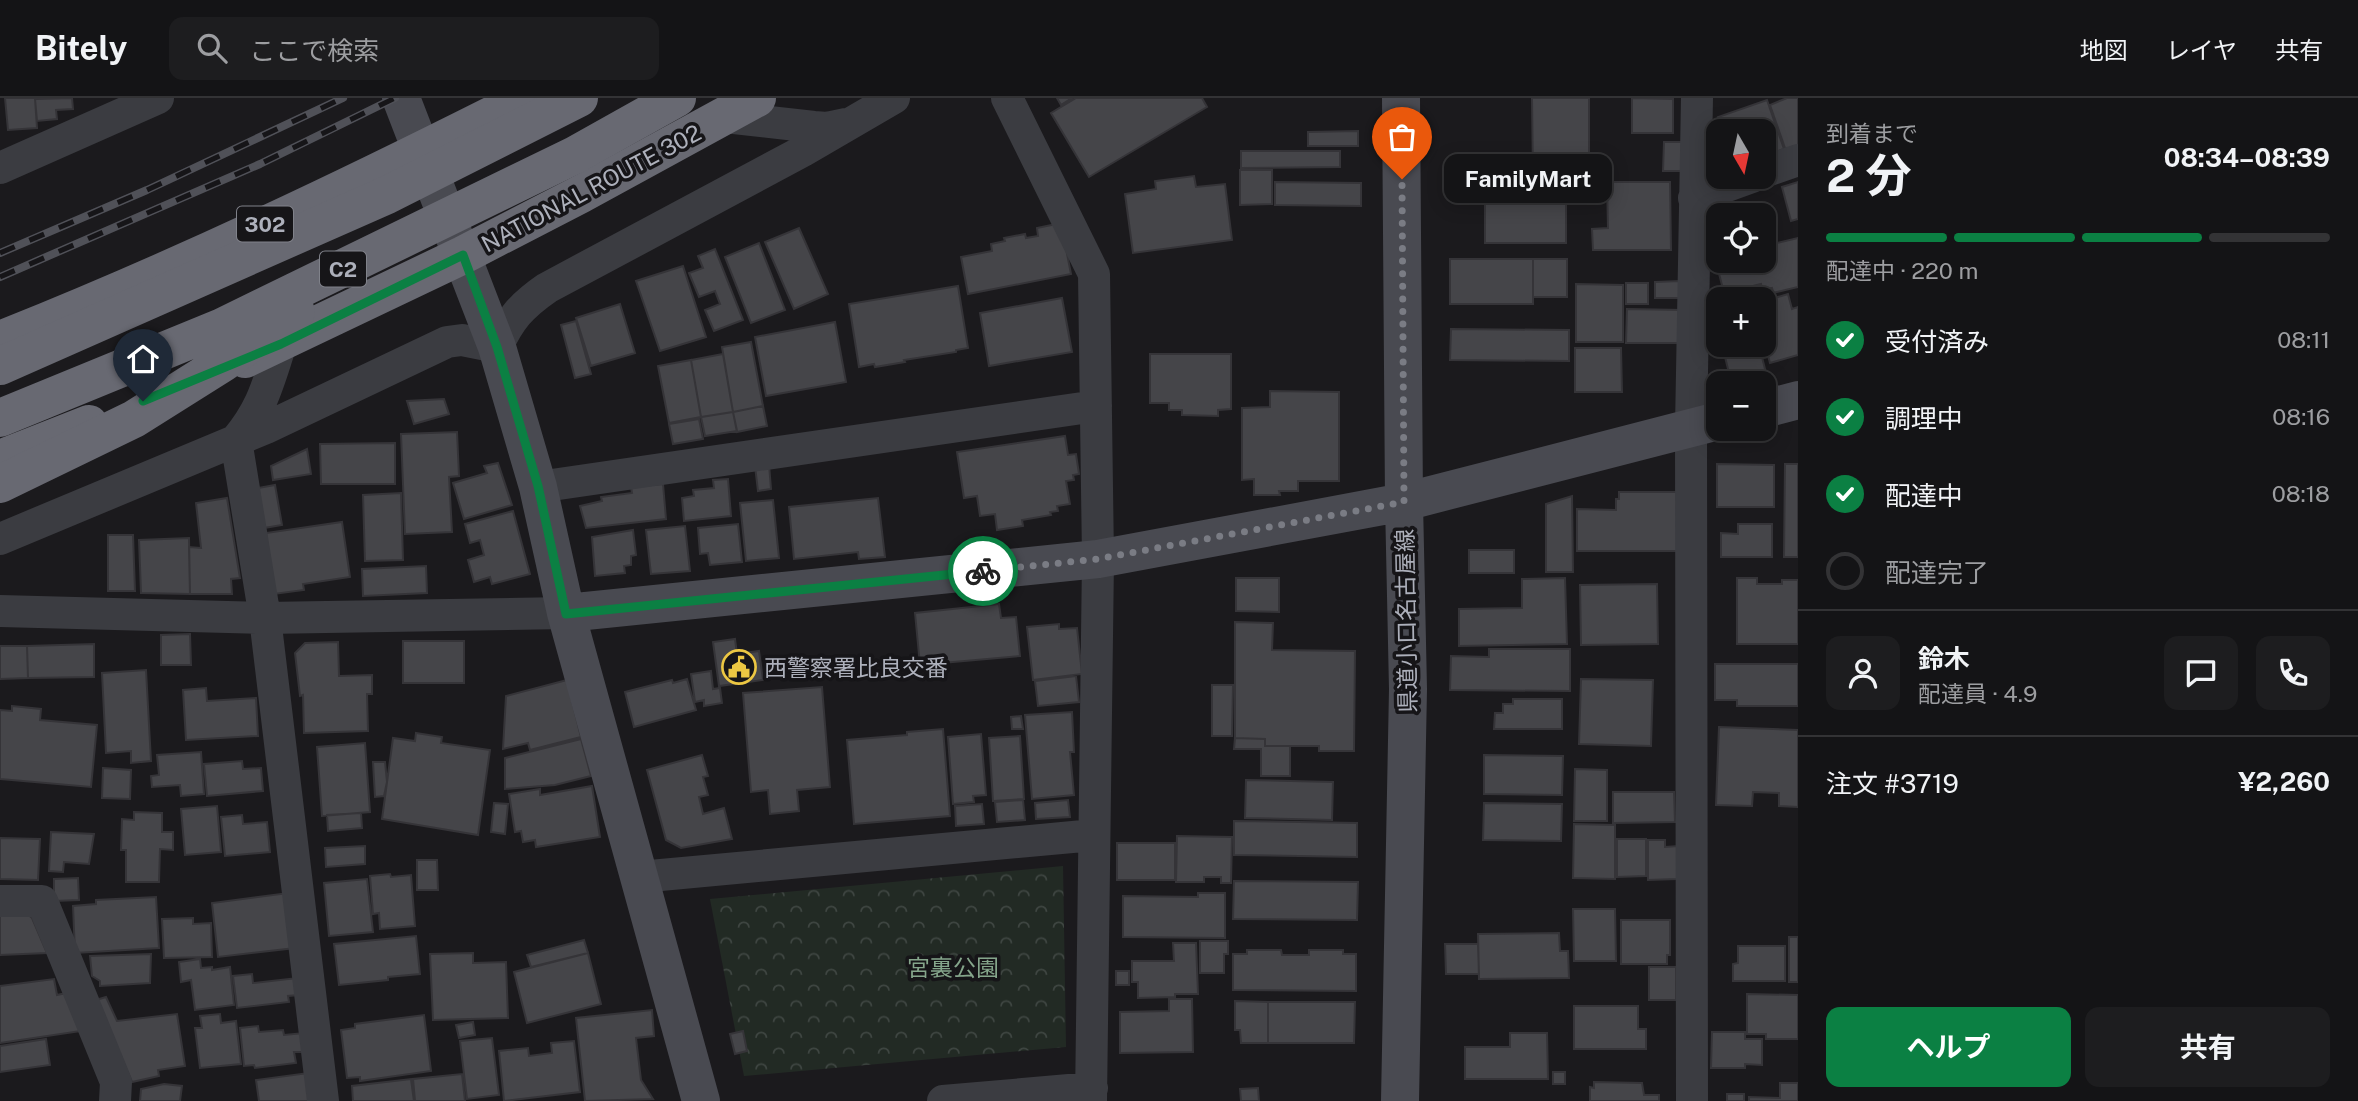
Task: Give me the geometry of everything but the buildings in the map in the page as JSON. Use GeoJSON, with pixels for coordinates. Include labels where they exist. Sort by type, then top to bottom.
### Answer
{"type":"FeatureCollection","features":[{"type":"Feature","properties":{"kind":"highway","name":"302"},"geometry":{"type":"LineString","coordinates":[[0,340],[225,243],[422,151],[526,98]]}},
{"type":"Feature","properties":{"kind":"highway","name":"C2"},"geometry":{"type":"LineString","coordinates":[[0,366],[387,195],[579,98]]}},
{"type":"Feature","properties":{"kind":"highway","name":"C2"},"geometry":{"type":"LineString","coordinates":[[0,418],[222,327],[575,155],[677,98]]}},
{"type":"Feature","properties":{"kind":"highway","name":"NATIONAL ROUTE 302"},"geometry":{"type":"LineString","coordinates":[[0,459],[281,344],[463,255],[757,98]]}},
{"type":"Feature","properties":{"kind":"highway"},"geometry":{"type":"LineString","coordinates":[[0,484],[134,419],[223,363],[392,245]]}},
{"type":"Feature","properties":{"kind":"street"},"geometry":{"type":"LineString","coordinates":[[0,168],[158,98]]}},
{"type":"Feature","properties":{"kind":"street"},"geometry":{"type":"LineString","coordinates":[[401,98],[497,347],[538,486],[566,614],[701,1101]]}},
{"type":"Feature","properties":{"kind":"street"},"geometry":{"type":"LineString","coordinates":[[497,347],[508,323],[526,304],[547,288],[803,151],[894,98]]}},
{"type":"Feature","properties":{"kind":"street"},"geometry":{"type":"LineString","coordinates":[[943,1101],[1092,1094],[1098,559],[1094,274],[1006,98]]}},
{"type":"Feature","properties":{"kind":"street","name":"県道小口名古屋線"},"geometry":{"type":"LineString","coordinates":[[1399,1101],[1408,689],[1401,98]]}},
{"type":"Feature","properties":{"kind":"street"},"geometry":{"type":"LineString","coordinates":[[1692,1101],[1705,424],[1694,198],[1697,98]]}},
{"type":"Feature","properties":{"kind":"street"},"geometry":{"type":"LineString","coordinates":[[725,117],[827,128],[851,123]]}},
{"type":"Feature","properties":{"kind":"street"},"geometry":{"type":"LineString","coordinates":[[1776,168],[1798,160]]}},
{"type":"Feature","properties":{"kind":"street"},"geometry":{"type":"LineString","coordinates":[[1694,198],[1719,189]]}},
{"type":"Feature","properties":{"kind":"street"},"geometry":{"type":"LineString","coordinates":[[0,539],[236,440],[447,342],[462,340],[497,347]]}},
{"type":"Feature","properties":{"kind":"street"},"geometry":{"type":"LineString","coordinates":[[281,344],[262,402],[251,422],[236,440],[265,618],[323,1101]]}},
{"type":"Feature","properties":{"kind":"street"},"geometry":{"type":"LineString","coordinates":[[1776,406],[1798,400]]}},
{"type":"Feature","properties":{"kind":"street"},"geometry":{"type":"LineString","coordinates":[[538,486],[1096,406]]}},
{"type":"Feature","properties":{"kind":"street"},"geometry":{"type":"LineString","coordinates":[[0,611],[265,618],[566,614],[1098,559],[1404,502],[1705,424]]}},
{"type":"Feature","properties":{"kind":"street"},"geometry":{"type":"LineString","coordinates":[[639,877],[1094,835]]}},
{"type":"Feature","properties":{"kind":"street"},"geometry":{"type":"LineString","coordinates":[[0,901],[42,901],[116,1082],[115,1101]]}},
{"type":"Feature","properties":{"kind":"green space","name":"宮裏公園"},"geometry":{"type":"Polygon","coordinates":[[[1063,866],[1066,1047],[744,1076],[710,899],[1063,866]]]}},
{"type":"Feature","properties":{"kind":"railway"},"geometry":{"type":"LineString","coordinates":[[0,253],[147,190],[343,98]]}},
{"type":"Feature","properties":{"kind":"railway"},"geometry":{"type":"LineString","coordinates":[[0,277],[260,164],[395,98]]}},
{"type":"Feature","properties":{"kind":"way so far"},"geometry":{"type":"LineString","coordinates":[[983,571],[1098,559],[1404,502],[1402,179]]}},
{"type":"Feature","properties":{"kind":"place","name":"FamilyMart"},"geometry":{"type":"Point","coordinates":[1402,179]}},
{"type":"Feature","properties":{"kind":"place","name":"西警察署比良交番"},"geometry":{"type":"Point","coordinates":[739,667]}},
{"type":"Feature","properties":{"kind":"route"},"geometry":{"type":"LineString","coordinates":[[143,401],[281,344],[463,255],[497,347],[538,486],[566,614],[983,571]]}}]}
